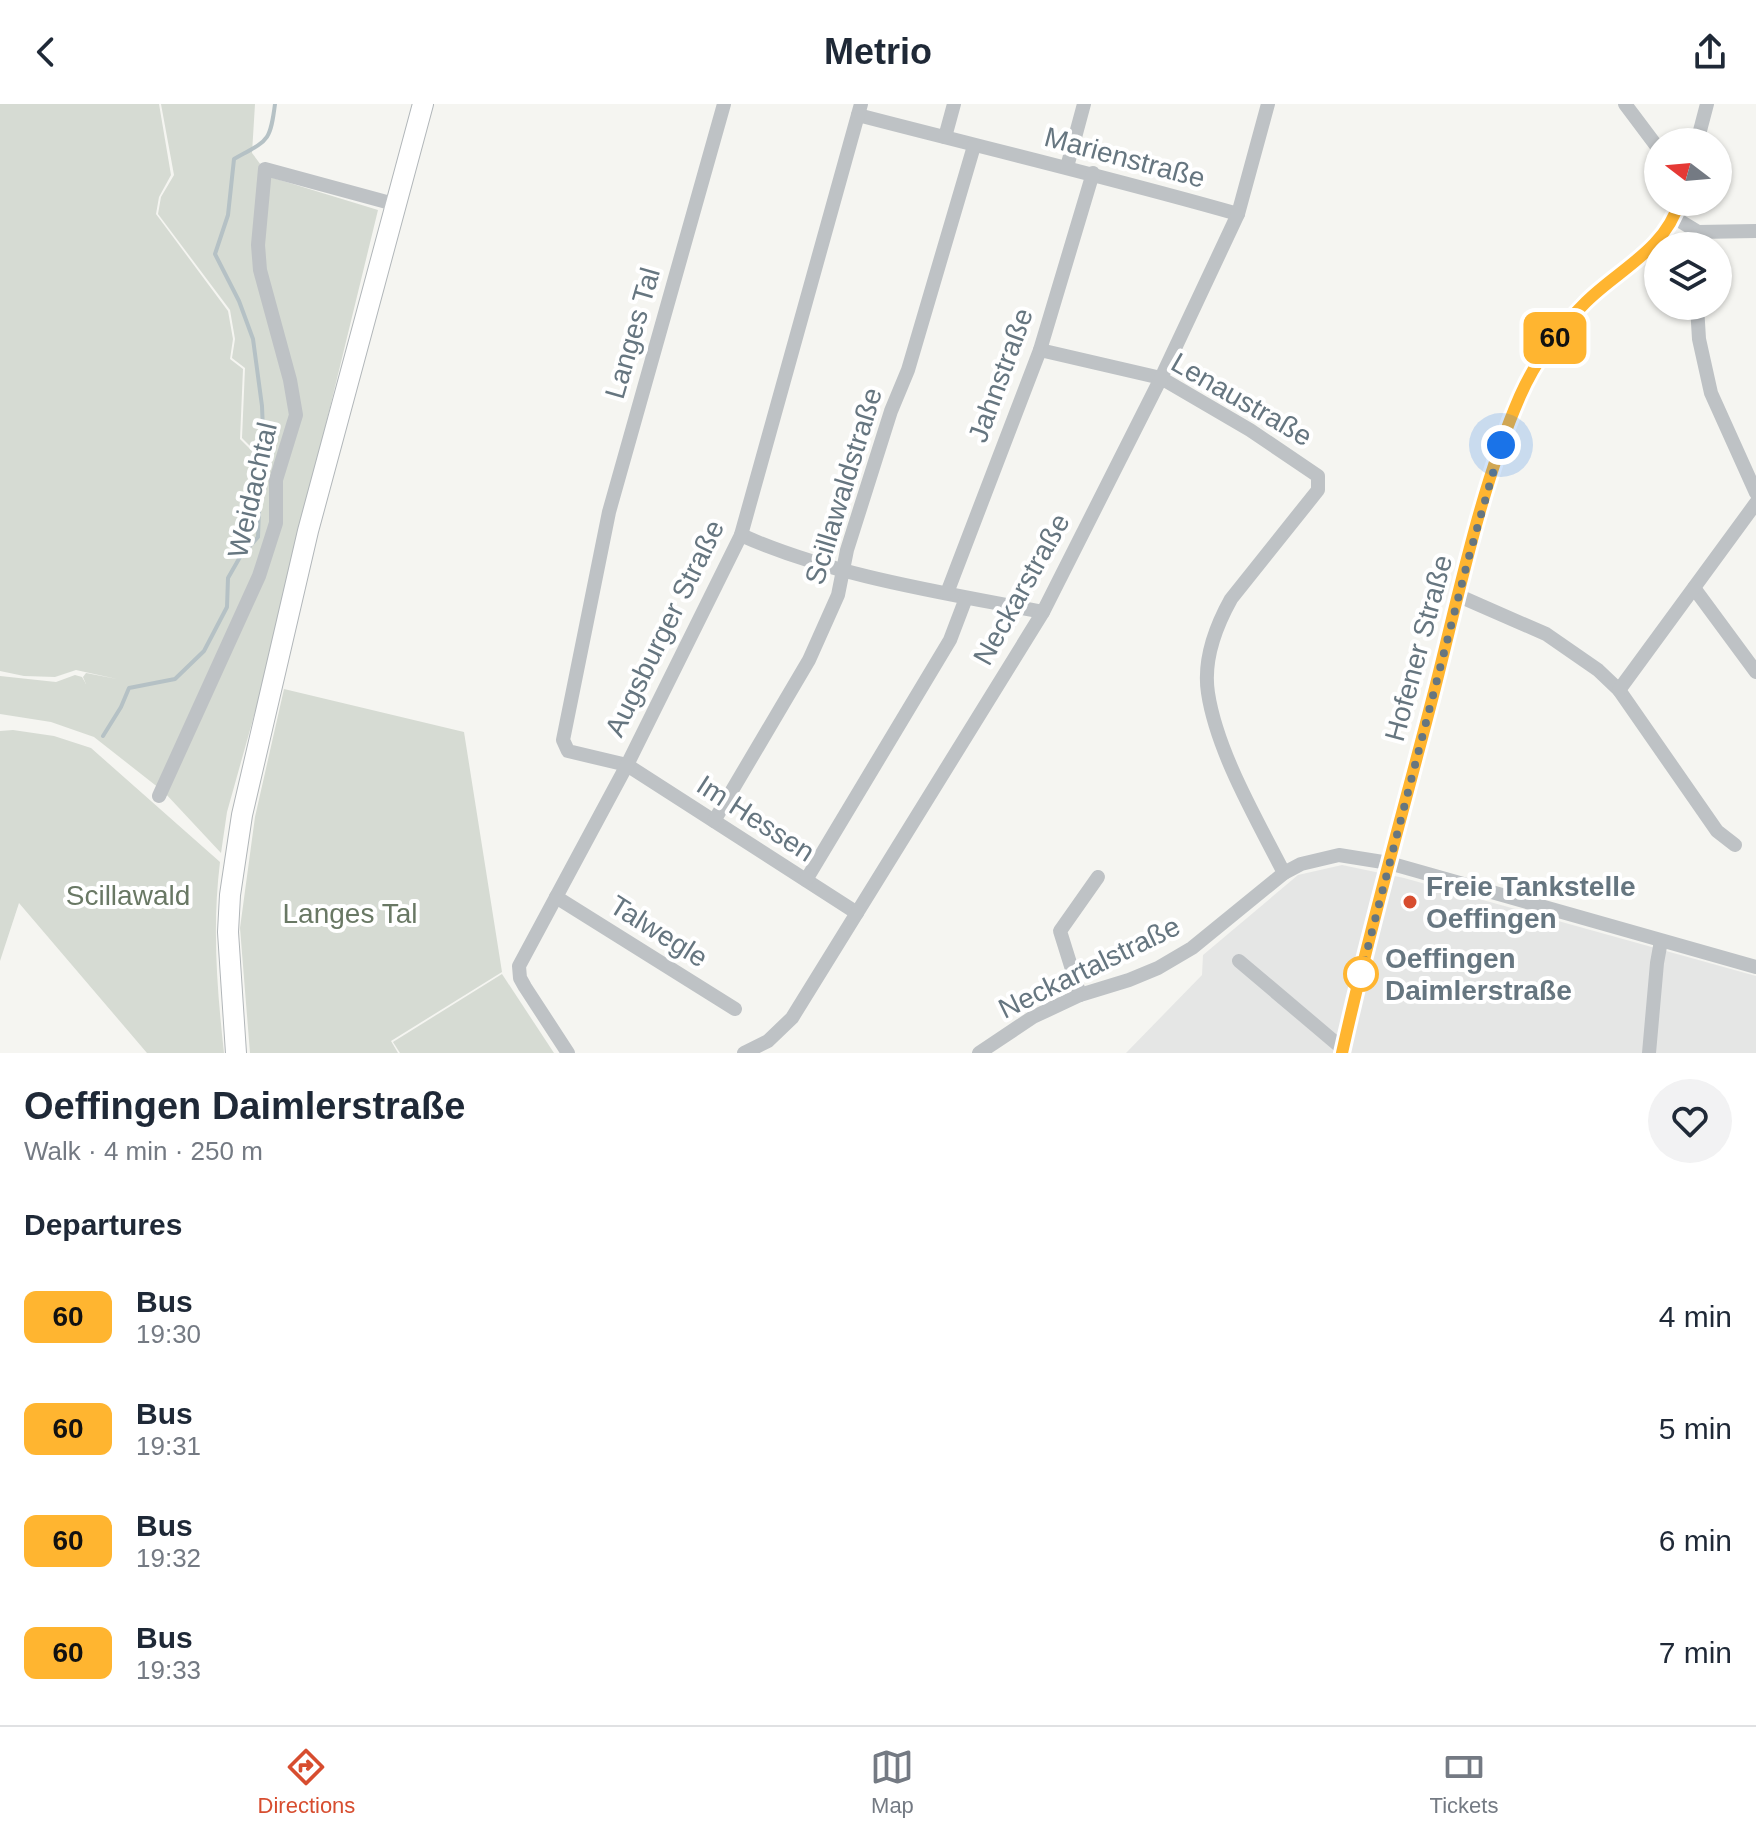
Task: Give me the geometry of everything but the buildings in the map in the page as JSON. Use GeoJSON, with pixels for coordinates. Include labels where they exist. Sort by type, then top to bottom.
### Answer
{"type":"FeatureCollection","features":[{"type":"Feature","properties":{"kind":"main road"},"geometry":{"type":"LineString","coordinates":[[236,1053],[228,932],[230,895],[242,815],[308,531],[423,104]]}},
{"type":"Feature","properties":{"kind":"street","name":"Langes Tal"},"geometry":{"type":"LineString","coordinates":[[627,765],[568,751],[563,740],[564,730],[609,512],[724,104]]}},
{"type":"Feature","properties":{"kind":"street"},"geometry":{"type":"LineString","coordinates":[[945,137],[954,104]]}},
{"type":"Feature","properties":{"kind":"street"},"geometry":{"type":"LineString","coordinates":[[1067,167],[1084,104]]}},
{"type":"Feature","properties":{"kind":"street","name":"Neckarstraße"},"geometry":{"type":"LineString","coordinates":[[744,1053],[768,1041],[792,1018],[1043,612],[1161,378],[1238,214],[1268,104]]}},
{"type":"Feature","properties":{"kind":"street"},"geometry":{"type":"LineString","coordinates":[[1625,104],[1644,129]]}},
{"type":"Feature","properties":{"kind":"street"},"geometry":{"type":"LineString","coordinates":[[1701,128],[1707,104]]}},
{"type":"Feature","properties":{"kind":"street","name":"Augsburger Straße"},"geometry":{"type":"LineString","coordinates":[[568,1053],[520,978],[519,966],[627,765],[741,535],[860,109]]}},
{"type":"Feature","properties":{"kind":"street","name":"Marienstraße"},"geometry":{"type":"LineString","coordinates":[[860,109],[974,146],[1093,173],[1238,214]]}},
{"type":"Feature","properties":{"kind":"street","name":"Scillawaldstraße"},"geometry":{"type":"LineString","coordinates":[[714,821],[809,660],[838,595],[847,550],[891,411],[908,370],[974,146]]}},
{"type":"Feature","properties":{"kind":"street","name":"Weidachtal"},"geometry":{"type":"LineString","coordinates":[[159,796],[259,576],[276,523],[276,480],[296,415],[290,380],[260,270],[258,245],[265,169],[394,204]]}},
{"type":"Feature","properties":{"kind":"street","name":"Jahnstraße"},"geometry":{"type":"LineString","coordinates":[[947,593],[1040,350],[1093,173]]}},
{"type":"Feature","properties":{"kind":"street"},"geometry":{"type":"LineString","coordinates":[[1675,218],[1690,232]]}},
{"type":"Feature","properties":{"kind":"street","name":"Hofener Straße"},"geometry":{"type":"LineString","coordinates":[[1343,1051],[1389,863],[1501,445],[1532,373],[1552,342],[1586,302],[1658,241],[1675,218]]}},
{"type":"Feature","properties":{"kind":"street"},"geometry":{"type":"LineString","coordinates":[[1732,234],[1756,231]]}},
{"type":"Feature","properties":{"kind":"street"},"geometry":{"type":"LineString","coordinates":[[1698,320],[1711,393],[1756,493]]}},
{"type":"Feature","properties":{"kind":"street","name":"Lenaustraße"},"geometry":{"type":"LineString","coordinates":[[1040,350],[1161,378],[1313,470],[1320,480],[1318,490],[1231,599],[1221,618],[1210,658],[1207,692],[1227,759],[1284,873]]}},
{"type":"Feature","properties":{"kind":"street"},"geometry":{"type":"LineString","coordinates":[[1619,690],[1756,503]]}},
{"type":"Feature","properties":{"kind":"street"},"geometry":{"type":"LineString","coordinates":[[741,535],[771,548],[844,570],[1043,612]]}},
{"type":"Feature","properties":{"kind":"street"},"geometry":{"type":"LineString","coordinates":[[1694,588],[1756,672]]}},
{"type":"Feature","properties":{"kind":"street"},"geometry":{"type":"LineString","coordinates":[[1459,596],[1546,634],[1584,659],[1619,690],[1717,831],[1735,845]]}},
{"type":"Feature","properties":{"kind":"street"},"geometry":{"type":"LineString","coordinates":[[806,880],[950,640],[966,598]]}},
{"type":"Feature","properties":{"kind":"street","name":"Im Hessen"},"geometry":{"type":"LineString","coordinates":[[627,765],[857,913]]}},
{"type":"Feature","properties":{"kind":"street","name":"Neckartalstraße"},"geometry":{"type":"LineString","coordinates":[[979,1053],[1033,1017],[1080,995],[1158,968],[1192,948],[1284,873],[1317,858],[1339,855],[1367,857],[1756,967]]}},
{"type":"Feature","properties":{"kind":"street"},"geometry":{"type":"LineString","coordinates":[[1080,995],[1060,931],[1098,877]]}},
{"type":"Feature","properties":{"kind":"street","name":"Talwegle"},"geometry":{"type":"LineString","coordinates":[[556,897],[735,1009]]}},
{"type":"Feature","properties":{"kind":"street"},"geometry":{"type":"LineString","coordinates":[[1649,1053],[1661,941]]}},
{"type":"Feature","properties":{"kind":"street"},"geometry":{"type":"LineString","coordinates":[[1239,961],[1343,1051]]}},
{"type":"Feature","properties":{"kind":"shaded area"},"geometry":{"type":"Polygon","coordinates":[[[1342,865],[1404,878],[1756,976],[1756,1053],[1126,1053],[1202,975],[1203,955],[1298,875],[1342,865]]]}},
{"type":"Feature","properties":{"kind":"green space"},"geometry":{"type":"Polygon","coordinates":[[[0,104],[159,104],[171,175],[159,197],[156,214],[228,311],[233,339],[230,359],[243,369],[240,439],[259,458],[253,477],[261,457],[242,438],[245,368],[232,358],[235,339],[230,310],[158,214],[161,197],[174,175],[161,104],[255,104],[252,153],[270,177],[378,210],[262,687],[227,812],[221,853],[164,792],[94,737],[51,722],[0,714],[0,676],[56,682],[75,675],[82,677],[86,684],[83,677],[86,673],[117,679],[76,670],[55,677],[0,671],[0,104]]]}},
{"type":"Feature","properties":{"kind":"green space"},"geometry":{"type":"Polygon","coordinates":[[[284,689],[464,732],[502,972],[391,1041],[398,1053],[250,1053],[240,928],[255,817],[284,689]]]}},
{"type":"Feature","properties":{"kind":"green space","name":"Scillawald"},"geometry":{"type":"Polygon","coordinates":[[[0,731],[54,736],[91,748],[220,862],[216,958],[224,1053],[147,1053],[19,903],[0,961],[0,731]]]}},
{"type":"Feature","properties":{"kind":"green space"},"geometry":{"type":"Polygon","coordinates":[[[502,974],[554,1053],[400,1053],[393,1042],[502,974]]]}},
{"type":"Feature","properties":{"kind":"waterway"},"geometry":{"type":"LineString","coordinates":[[103,736],[129,688],[175,679],[204,651],[227,607],[228,578],[240,557],[258,537],[259,507],[255,477],[264,455],[262,406],[253,339],[239,301],[215,254],[228,215],[234,159],[261,144],[269,134],[275,104]]}},
{"type":"Feature","properties":{"kind":"bus line","name":"60"},"geometry":{"type":"LineString","coordinates":[[1342,1053],[1468,560],[1501,445],[1521,395],[1552,342],[1586,302],[1658,241],[1676,216]]}},
{"type":"Feature","properties":{"kind":"place","name":"Freie Tankstelle Oeffingen"},"geometry":{"type":"Point","coordinates":[1410,902]}},
{"type":"Feature","properties":{"kind":"place","name":"Oeffingen Daimlerstraße"},"geometry":{"type":"Point","coordinates":[1361,974]}},
{"type":"Feature","properties":{"kind":"route"},"geometry":{"type":"LineString","coordinates":[[1361,974],[1468,560],[1501,445]]}}]}
